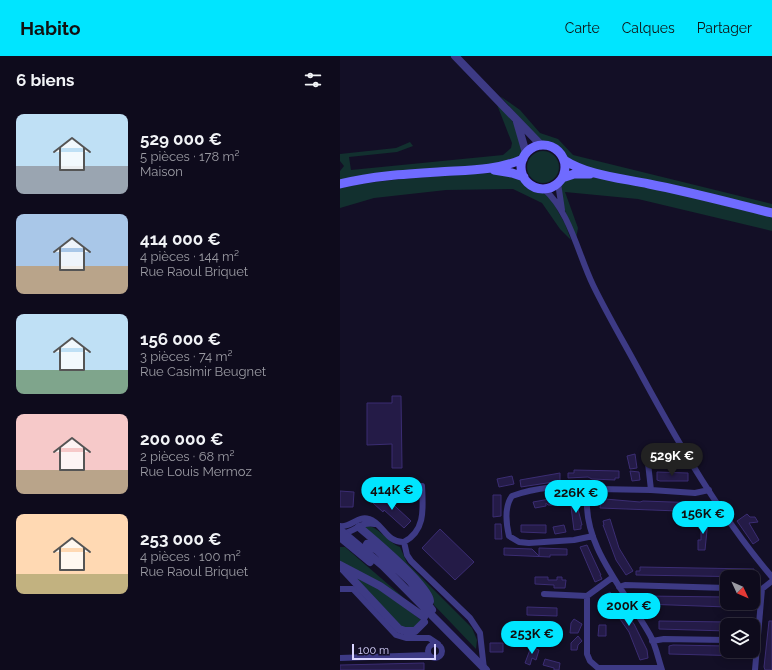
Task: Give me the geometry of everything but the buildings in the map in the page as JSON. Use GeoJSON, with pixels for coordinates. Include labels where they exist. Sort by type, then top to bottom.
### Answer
{"type":"FeatureCollection","features":[{"type":"Feature","properties":{"kind":"main road"},"geometry":{"type":"LineString","coordinates":[[340,184],[403,174],[487,169],[512,164],[533,148],[541,145],[555,148],[564,160],[575,166],[601,174],[772,213]]}},
{"type":"Feature","properties":{"kind":"main road"},"geometry":{"type":"LineString","coordinates":[[524,156],[521,168],[524,177],[530,185],[544,189],[552,187],[560,180],[574,174],[601,174]]}},
{"type":"Feature","properties":{"kind":"main road"},"geometry":{"type":"LineString","coordinates":[[560,180],[565,169],[564,160]]}},
{"type":"Feature","properties":{"kind":"main road"},"geometry":{"type":"LineString","coordinates":[[487,169],[512,173],[524,177]]}},
{"type":"Feature","properties":{"kind":"street"},"geometry":{"type":"LineString","coordinates":[[455,56],[541,145]]}},
{"type":"Feature","properties":{"kind":"street"},"geometry":{"type":"LineString","coordinates":[[515,119],[524,141],[524,156]]}},
{"type":"Feature","properties":{"kind":"street"},"geometry":{"type":"LineString","coordinates":[[560,180],[563,214]]}},
{"type":"Feature","properties":{"kind":"street"},"geometry":{"type":"LineString","coordinates":[[544,189],[552,197],[563,214],[593,285],[678,442],[709,490],[772,577]]}},
{"type":"Feature","properties":{"kind":"street"},"geometry":{"type":"LineString","coordinates":[[647,454],[651,490]]}},
{"type":"Feature","properties":{"kind":"street"},"geometry":{"type":"LineString","coordinates":[[342,536],[356,524],[368,523],[377,525],[393,540],[404,542],[412,536],[422,522],[422,486]]}},
{"type":"Feature","properties":{"kind":"street"},"geometry":{"type":"LineString","coordinates":[[593,536],[558,542],[519,542],[509,536],[507,527],[508,501],[512,496],[562,487],[580,487],[588,491],[598,489],[695,493],[709,490]]}},
{"type":"Feature","properties":{"kind":"street"},"geometry":{"type":"LineString","coordinates":[[587,596],[586,654],[594,667],[661,669],[652,641],[600,554],[593,536],[588,513],[588,491]]}},
{"type":"Feature","properties":{"kind":"street"},"geometry":{"type":"LineString","coordinates":[[356,524],[381,545],[419,583],[429,595],[430,601]]}},
{"type":"Feature","properties":{"kind":"street"},"geometry":{"type":"LineString","coordinates":[[340,526],[342,536],[383,566],[407,590],[411,597],[485,669]]}},
{"type":"Feature","properties":{"kind":"street"},"geometry":{"type":"LineString","coordinates":[[404,542],[408,557],[470,618],[478,628],[485,669]]}},
{"type":"Feature","properties":{"kind":"street"},"geometry":{"type":"LineString","coordinates":[[367,544],[377,550],[414,585],[425,603],[451,629],[459,643]]}},
{"type":"Feature","properties":{"kind":"street"},"geometry":{"type":"LineString","coordinates":[[340,565],[394,595],[422,614],[443,635],[459,643]]}},
{"type":"Feature","properties":{"kind":"street"},"geometry":{"type":"LineString","coordinates":[[340,565],[399,629],[405,631],[415,631],[424,622]]}},
{"type":"Feature","properties":{"kind":"street"},"geometry":{"type":"LineString","coordinates":[[544,594],[587,596],[613,577]]}},
{"type":"Feature","properties":{"kind":"street"},"geometry":{"type":"LineString","coordinates":[[758,618],[762,589],[772,581]]}},
{"type":"Feature","properties":{"kind":"street"},"geometry":{"type":"LineString","coordinates":[[619,588],[625,585],[720,588]]}},
{"type":"Feature","properties":{"kind":"street"},"geometry":{"type":"LineString","coordinates":[[340,589],[354,589],[396,635],[406,638],[430,638],[436,640],[442,649],[441,656],[435,658],[429,655],[340,658]]}},
{"type":"Feature","properties":{"kind":"street"},"geometry":{"type":"LineString","coordinates":[[652,641],[664,639],[720,640]]}},
{"type":"Feature","properties":{"kind":"street"},"geometry":{"type":"LineString","coordinates":[[429,655],[429,647],[432,644],[438,644]]}},
{"type":"Feature","properties":{"kind":"street"},"geometry":{"type":"LineString","coordinates":[[755,658],[755,670]]}},
{"type":"Feature","properties":{"kind":"green space"},"geometry":{"type":"Polygon","coordinates":[[[500,96],[520,110],[540,133],[558,139],[573,155],[772,204],[772,210],[589,168],[569,160],[557,145],[541,141],[500,96]]]}},
{"type":"Feature","properties":{"kind":"green space"},"geometry":{"type":"Polygon","coordinates":[[[496,102],[511,119],[517,130],[523,152],[520,156],[499,164],[396,171],[340,180],[340,171],[344,166],[340,161],[340,154],[396,148],[410,142],[413,146],[397,152],[349,157],[351,170],[503,155],[511,148],[512,143],[496,102]]]}},
{"type":"Feature","properties":{"kind":"green space"},"geometry":{"type":"Polygon","coordinates":[[[540,151],[546,151],[555,155],[559,167],[555,179],[546,183],[540,183],[531,179],[527,170],[527,164],[531,155],[540,151]]]}},
{"type":"Feature","properties":{"kind":"green space"},"geometry":{"type":"Polygon","coordinates":[[[498,173],[522,180],[530,189],[546,194],[551,199],[565,224],[571,240],[560,229],[542,203],[513,189],[446,190],[374,198],[340,208],[340,188],[433,176],[498,173]]]}},
{"type":"Feature","properties":{"kind":"green space"},"geometry":{"type":"Polygon","coordinates":[[[569,178],[603,178],[648,187],[772,217],[772,231],[638,199],[565,192],[578,228],[576,239],[564,207],[562,189],[564,182],[569,178]]]}},
{"type":"Feature","properties":{"kind":"green space"},"geometry":{"type":"Polygon","coordinates":[[[365,525],[375,529],[395,545],[400,547],[407,563],[472,628],[477,640],[476,649],[363,526],[365,525]]]}},
{"type":"Feature","properties":{"kind":"green space"},"geometry":{"type":"Polygon","coordinates":[[[340,547],[345,547],[404,598],[340,561],[340,547]]]}},
{"type":"Feature","properties":{"kind":"green space"},"geometry":{"type":"Polygon","coordinates":[[[346,570],[378,587],[421,620],[415,628],[404,629],[346,570]]]}}]}
